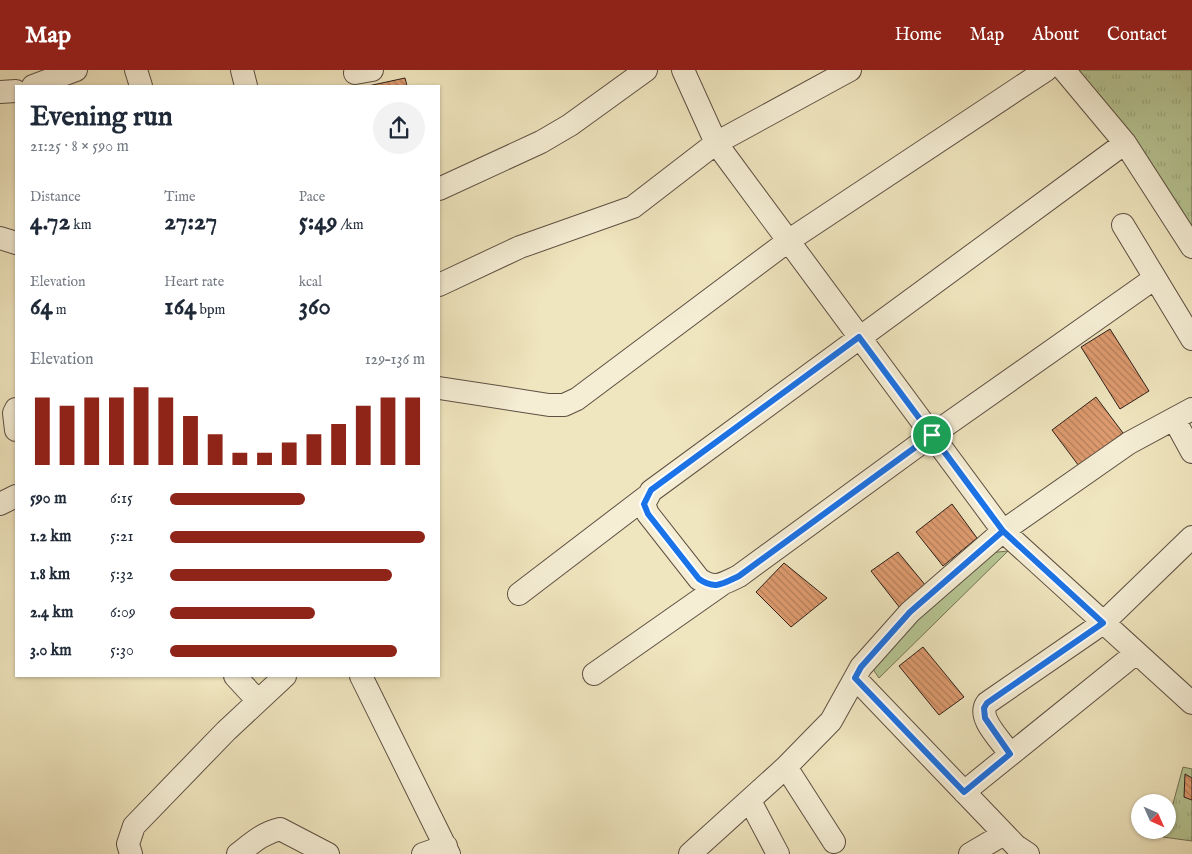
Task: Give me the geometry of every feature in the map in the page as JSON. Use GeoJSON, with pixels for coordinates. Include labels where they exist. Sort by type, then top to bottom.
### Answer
{"type":"FeatureCollection","features":[{"type":"Feature","properties":{"kind":"street"},"geometry":{"type":"LineString","coordinates":[[35,85],[76,70]]}},
{"type":"Feature","properties":{"kind":"street"},"geometry":{"type":"LineString","coordinates":[[136,70],[141,85]]}},
{"type":"Feature","properties":{"kind":"street"},"geometry":{"type":"LineString","coordinates":[[242,70],[246,85]]}},
{"type":"Feature","properties":{"kind":"street"},"geometry":{"type":"LineString","coordinates":[[440,189],[541,142],[570,125],[646,70]]}},
{"type":"Feature","properties":{"kind":"street"},"geometry":{"type":"LineString","coordinates":[[682,70],[716,143],[1003,531],[1135,654],[1192,704]]}},
{"type":"Feature","properties":{"kind":"street"},"geometry":{"type":"LineString","coordinates":[[440,285],[520,247],[633,207],[716,143],[850,70]]}},
{"type":"Feature","properties":{"kind":"street"},"geometry":{"type":"LineString","coordinates":[[440,388],[549,406],[564,405],[590,390],[788,241],[1046,70]]}},
{"type":"Feature","properties":{"kind":"street"},"geometry":{"type":"LineString","coordinates":[[1064,70],[1125,142],[1192,247]]}},
{"type":"Feature","properties":{"kind":"street"},"geometry":{"type":"LineString","coordinates":[[0,92],[15,91]]}},
{"type":"Feature","properties":{"kind":"street"},"geometry":{"type":"LineString","coordinates":[[519,594],[646,497],[651,490],[1125,142]]}},
{"type":"Feature","properties":{"kind":"street"},"geometry":{"type":"LineString","coordinates":[[1123,225],[1192,339]]}},
{"type":"Feature","properties":{"kind":"street"},"geometry":{"type":"LineString","coordinates":[[0,238],[15,243]]}},
{"type":"Feature","properties":{"kind":"street"},"geometry":{"type":"LineString","coordinates":[[594,674],[721,585],[739,576],[932,435],[1155,278]]}},
{"type":"Feature","properties":{"kind":"street"},"geometry":{"type":"LineString","coordinates":[[690,854],[786,767],[831,720],[861,667],[910,612],[1003,531],[1130,443],[1183,414],[1192,452]]}},
{"type":"Feature","properties":{"kind":"street"},"geometry":{"type":"LineString","coordinates":[[0,504],[15,496]]}},
{"type":"Feature","properties":{"kind":"street"},"geometry":{"type":"LineString","coordinates":[[646,497],[644,504],[648,514],[699,579],[709,586],[721,585]]}},
{"type":"Feature","properties":{"kind":"street"},"geometry":{"type":"LineString","coordinates":[[1010,754],[985,718],[984,708],[987,703],[1103,623],[1192,537]]}},
{"type":"Feature","properties":{"kind":"street"},"geometry":{"type":"LineString","coordinates":[[964,792],[1135,654]]}},
{"type":"Feature","properties":{"kind":"street"},"geometry":{"type":"LineString","coordinates":[[236,677],[258,701]]}},
{"type":"Feature","properties":{"kind":"street"},"geometry":{"type":"LineString","coordinates":[[131,854],[128,844],[134,826],[284,677]]}},
{"type":"Feature","properties":{"kind":"street"},"geometry":{"type":"LineString","coordinates":[[362,677],[448,850],[423,854]]}},
{"type":"Feature","properties":{"kind":"street"},"geometry":{"type":"LineString","coordinates":[[855,678],[1004,834],[1016,846],[1028,854]]}},
{"type":"Feature","properties":{"kind":"street"},"geometry":{"type":"LineString","coordinates":[[786,767],[834,842]]}},
{"type":"Feature","properties":{"kind":"street"},"geometry":{"type":"LineString","coordinates":[[750,801],[778,854]]}},
{"type":"Feature","properties":{"kind":"street"},"geometry":{"type":"LineString","coordinates":[[238,854],[270,831],[280,829],[328,854]]}},
{"type":"Feature","properties":{"kind":"street"},"geometry":{"type":"LineString","coordinates":[[970,854],[1004,834]]}},
{"type":"Feature","properties":{"kind":"green space"},"geometry":{"type":"Polygon","coordinates":[[[1078,70],[1192,70],[1192,231],[1078,70]]]}},
{"type":"Feature","properties":{"kind":"green space"},"geometry":{"type":"Polygon","coordinates":[[[1008,551],[879,678],[870,665],[988,553],[1008,551]]]}},
{"type":"Feature","properties":{"kind":"green space"},"geometry":{"type":"Polygon","coordinates":[[[1183,767],[1192,769],[1192,841],[1176,839],[1176,794],[1183,767]]]}},
{"type":"Feature","properties":{"kind":"building"},"geometry":{"type":"Polygon","coordinates":[[[405,78],[407,85],[373,85],[405,78]]]}},
{"type":"Feature","properties":{"kind":"building"},"geometry":{"type":"Polygon","coordinates":[[[1110,329],[1149,391],[1120,409],[1081,347],[1110,329]]]}},
{"type":"Feature","properties":{"kind":"building"},"geometry":{"type":"Polygon","coordinates":[[[1096,397],[1123,433],[1079,466],[1052,430],[1096,397]]]}},
{"type":"Feature","properties":{"kind":"building"},"geometry":{"type":"Polygon","coordinates":[[[952,504],[977,538],[943,566],[916,532],[952,504]]]}},
{"type":"Feature","properties":{"kind":"building"},"geometry":{"type":"Polygon","coordinates":[[[898,552],[926,586],[900,608],[871,571],[898,552]]]}},
{"type":"Feature","properties":{"kind":"building"},"geometry":{"type":"Polygon","coordinates":[[[784,563],[827,598],[791,627],[756,592],[784,563]]]}},
{"type":"Feature","properties":{"kind":"building"},"geometry":{"type":"Polygon","coordinates":[[[923,647],[964,697],[939,715],[899,666],[923,647]]]}},
{"type":"Feature","properties":{"kind":"building"},"geometry":{"type":"Polygon","coordinates":[[[1185,774],[1192,778],[1192,800],[1184,797],[1185,774]]]}},
{"type":"Feature","properties":{"kind":"route"},"geometry":{"type":"LineString","coordinates":[[932,435],[739,576],[721,585],[709,586],[699,579],[648,514],[644,504],[651,490],[859,337],[1003,531],[1103,623],[987,703],[983,713],[985,718],[1010,754],[964,792],[855,678],[861,667],[910,612],[1003,531],[932,435]]}}]}
